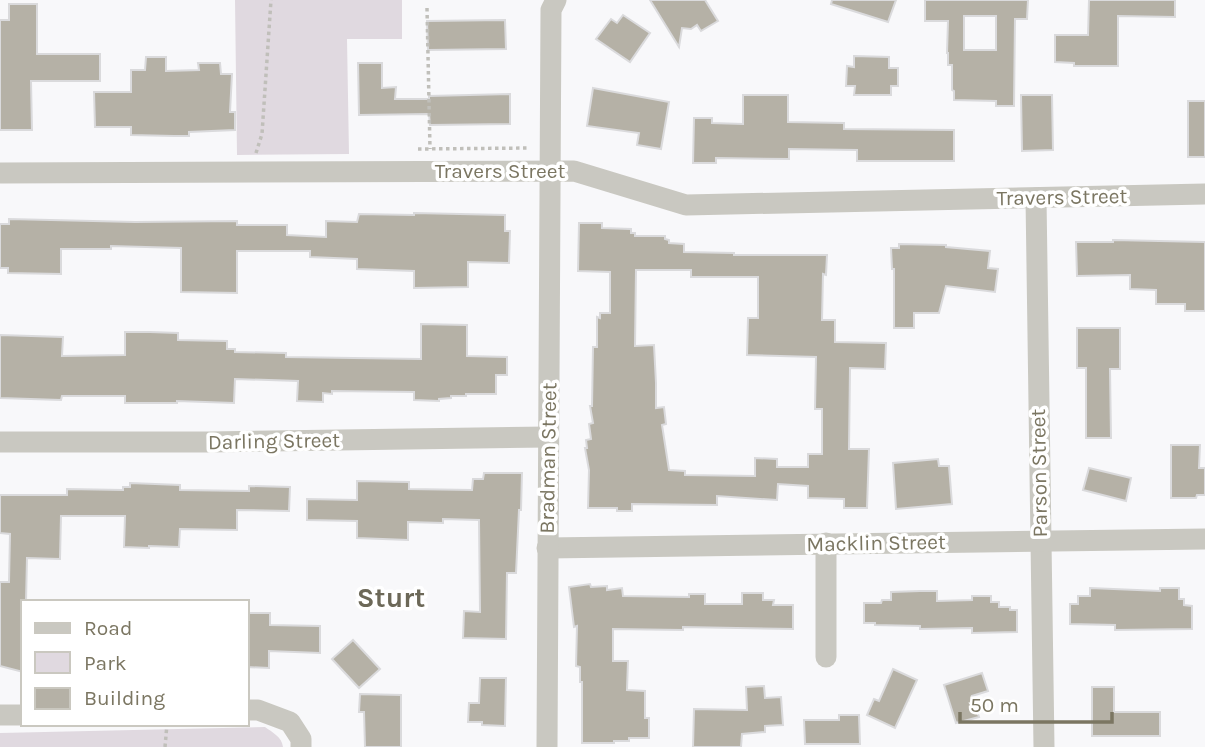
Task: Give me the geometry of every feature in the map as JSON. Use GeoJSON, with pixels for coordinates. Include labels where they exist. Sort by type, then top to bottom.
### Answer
{"type":"FeatureCollection","features":[{"type":"Feature","properties":{"kind":"street","name":"Bradman Street"},"geometry":{"type":"LineString","coordinates":[[547,747],[551,10],[556,0]]}},
{"type":"Feature","properties":{"kind":"street","name":"Travers Street"},"geometry":{"type":"LineString","coordinates":[[0,173],[574,170],[686,205],[1205,194]]}},
{"type":"Feature","properties":{"kind":"street","name":"Parson Street"},"geometry":{"type":"LineString","coordinates":[[1036,198],[1044,747]]}},
{"type":"Feature","properties":{"kind":"street","name":"Darling Street"},"geometry":{"type":"LineString","coordinates":[[0,442],[548,437]]}},
{"type":"Feature","properties":{"kind":"street","name":"Macklin Street"},"geometry":{"type":"LineString","coordinates":[[547,548],[1205,539]]}},
{"type":"Feature","properties":{"kind":"street"},"geometry":{"type":"LineString","coordinates":[[826,543],[826,657]]}},
{"type":"Feature","properties":{"kind":"street"},"geometry":{"type":"LineString","coordinates":[[248,710],[258,710],[290,722],[301,739],[301,747]]}},
{"type":"Feature","properties":{"kind":"street"},"geometry":{"type":"LineString","coordinates":[[0,715],[21,715]]}},
{"type":"Feature","properties":{"kind":"path"},"geometry":{"type":"LineString","coordinates":[[244,152],[256,153],[262,134],[271,0]]}},
{"type":"Feature","properties":{"kind":"path"},"geometry":{"type":"LineString","coordinates":[[427,8],[430,149]]}},
{"type":"Feature","properties":{"kind":"path"},"geometry":{"type":"LineString","coordinates":[[414,149],[531,148],[534,145]]}},
{"type":"Feature","properties":{"kind":"path"},"geometry":{"type":"LineString","coordinates":[[165,747],[167,726]]}},
{"type":"Feature","properties":{"kind":"green space"},"geometry":{"type":"Polygon","coordinates":[[[235,0],[402,0],[402,39],[347,39],[349,154],[237,155],[235,0]]]}},
{"type":"Feature","properties":{"kind":"green space"},"geometry":{"type":"Polygon","coordinates":[[[265,727],[279,738],[283,747],[0,747],[0,733],[265,727]]]}},
{"type":"Feature","properties":{"kind":"building"},"geometry":{"type":"Polygon","coordinates":[[[650,0],[705,0],[718,21],[701,31],[697,25],[691,29],[682,28],[679,47],[650,0]]]}},
{"type":"Feature","properties":{"kind":"building"},"geometry":{"type":"Polygon","coordinates":[[[832,0],[896,0],[888,22],[831,4],[832,0]]]}},
{"type":"Feature","properties":{"kind":"building"},"geometry":{"type":"Polygon","coordinates":[[[925,0],[1028,0],[1027,19],[1015,19],[1014,106],[996,106],[996,101],[954,100],[952,65],[948,65],[947,53],[948,21],[925,21],[925,0]],[[964,16],[964,50],[996,50],[996,16],[964,16]]]}},
{"type":"Feature","properties":{"kind":"building"},"geometry":{"type":"Polygon","coordinates":[[[1089,0],[1175,0],[1175,17],[1118,16],[1118,66],[1074,66],[1074,63],[1055,62],[1055,35],[1088,35],[1089,0]]]}},
{"type":"Feature","properties":{"kind":"building"},"geometry":{"type":"Polygon","coordinates":[[[9,4],[37,4],[37,54],[100,54],[100,81],[31,81],[32,130],[0,130],[0,20],[9,20],[9,4]]]}},
{"type":"Feature","properties":{"kind":"building"},"geometry":{"type":"Polygon","coordinates":[[[623,15],[650,33],[630,62],[596,39],[611,19],[617,23],[623,15]]]}},
{"type":"Feature","properties":{"kind":"building"},"geometry":{"type":"Polygon","coordinates":[[[505,20],[506,49],[428,50],[427,21],[505,20]]]}},
{"type":"Feature","properties":{"kind":"building"},"geometry":{"type":"Polygon","coordinates":[[[854,56],[889,57],[889,68],[898,68],[898,86],[891,86],[891,95],[854,95],[855,86],[846,86],[847,66],[854,67],[854,56]]]}},
{"type":"Feature","properties":{"kind":"building"},"geometry":{"type":"Polygon","coordinates":[[[146,57],[166,57],[166,71],[199,70],[198,63],[220,63],[221,74],[232,74],[230,112],[235,112],[235,130],[189,132],[189,136],[174,136],[131,135],[131,127],[95,127],[94,92],[131,92],[131,70],[145,70],[146,57]]]}},
{"type":"Feature","properties":{"kind":"building"},"geometry":{"type":"Polygon","coordinates":[[[358,63],[382,63],[382,88],[396,87],[395,99],[510,94],[510,124],[430,125],[429,114],[359,115],[358,63]]]}},
{"type":"Feature","properties":{"kind":"building"},"geometry":{"type":"Polygon","coordinates":[[[593,88],[669,102],[661,149],[637,145],[639,133],[587,126],[593,88]]]}},
{"type":"Feature","properties":{"kind":"building"},"geometry":{"type":"Polygon","coordinates":[[[743,95],[788,95],[788,122],[844,123],[844,129],[954,130],[954,161],[857,161],[857,150],[789,149],[789,159],[716,158],[716,163],[693,163],[694,118],[712,118],[712,123],[743,124],[743,95]]]}},
{"type":"Feature","properties":{"kind":"building"},"geometry":{"type":"Polygon","coordinates":[[[1021,95],[1052,95],[1053,150],[1022,151],[1021,95]]]}},
{"type":"Feature","properties":{"kind":"building"},"geometry":{"type":"Polygon","coordinates":[[[1188,101],[1205,101],[1205,157],[1188,157],[1188,101]]]}},
{"type":"Feature","properties":{"kind":"building"},"geometry":{"type":"Polygon","coordinates":[[[359,214],[505,215],[505,231],[510,231],[509,263],[468,262],[468,287],[414,288],[414,271],[357,269],[357,259],[310,257],[310,251],[237,251],[237,293],[181,292],[181,248],[111,246],[111,249],[61,249],[61,274],[8,273],[8,268],[0,268],[0,224],[9,224],[9,219],[237,221],[237,225],[287,225],[287,235],[326,237],[326,221],[357,222],[359,214]]]}},
{"type":"Feature","properties":{"kind":"building"},"geometry":{"type":"Polygon","coordinates":[[[579,223],[602,223],[602,228],[631,229],[635,236],[665,236],[669,243],[684,244],[684,252],[827,255],[826,275],[823,274],[822,320],[835,320],[835,342],[886,343],[885,369],[850,368],[849,449],[869,449],[867,508],[844,508],[844,499],[808,498],[808,486],[778,484],[777,500],[717,496],[717,505],[632,504],[632,511],[588,508],[589,470],[585,448],[586,440],[591,439],[589,424],[593,423],[590,406],[593,347],[597,347],[597,317],[600,318],[600,313],[610,313],[610,272],[578,271],[579,223]],[[636,270],[635,346],[654,345],[656,408],[664,407],[666,424],[662,425],[669,470],[685,471],[685,475],[755,476],[755,458],[777,459],[777,467],[808,467],[808,454],[822,454],[822,409],[815,409],[816,357],[747,355],[748,318],[758,318],[758,277],[691,277],[691,270],[636,270]]]}},
{"type":"Feature","properties":{"kind":"building"},"geometry":{"type":"Polygon","coordinates":[[[1076,242],[1205,242],[1205,311],[1185,311],[1185,304],[1156,304],[1156,290],[1130,289],[1130,275],[1077,276],[1076,242]]]}},
{"type":"Feature","properties":{"kind":"building"},"geometry":{"type":"Polygon","coordinates":[[[899,244],[946,245],[990,251],[988,268],[998,269],[995,292],[946,286],[939,313],[914,313],[914,328],[894,328],[894,269],[891,248],[899,248],[899,244]]]}},
{"type":"Feature","properties":{"kind":"building"},"geometry":{"type":"Polygon","coordinates":[[[421,324],[467,325],[467,356],[507,357],[507,375],[496,375],[496,394],[466,394],[439,401],[414,400],[414,392],[332,391],[332,394],[323,393],[323,402],[297,401],[298,381],[235,379],[234,403],[125,403],[125,396],[62,396],[61,400],[0,398],[0,335],[63,337],[62,356],[125,355],[125,332],[150,332],[178,333],[178,340],[227,341],[227,349],[235,349],[235,352],[286,353],[286,357],[421,359],[421,324]]]}},
{"type":"Feature","properties":{"kind":"building"},"geometry":{"type":"Polygon","coordinates":[[[1077,328],[1120,328],[1120,369],[1110,369],[1111,438],[1086,438],[1086,368],[1077,368],[1077,328]]]}},
{"type":"Feature","properties":{"kind":"building"},"geometry":{"type":"Polygon","coordinates":[[[1171,445],[1200,445],[1199,468],[1205,468],[1205,495],[1197,495],[1196,498],[1171,498],[1171,445]]]}},
{"type":"Feature","properties":{"kind":"building"},"geometry":{"type":"Polygon","coordinates":[[[938,459],[939,466],[949,466],[952,504],[896,509],[893,463],[938,459]]]}},
{"type":"Feature","properties":{"kind":"building"},"geometry":{"type":"Polygon","coordinates":[[[1089,468],[1131,478],[1126,501],[1083,490],[1089,468]]]}},
{"type":"Feature","properties":{"kind":"building"},"geometry":{"type":"Polygon","coordinates":[[[484,473],[522,473],[516,573],[507,573],[506,639],[463,638],[464,611],[480,612],[479,520],[408,522],[408,540],[357,538],[357,521],[307,520],[307,499],[357,500],[357,481],[409,482],[409,489],[472,490],[473,479],[483,479],[484,473]]]}},
{"type":"Feature","properties":{"kind":"building"},"geometry":{"type":"Polygon","coordinates":[[[130,483],[180,485],[180,490],[249,491],[249,486],[290,487],[289,511],[237,510],[237,530],[180,529],[179,547],[149,548],[124,547],[125,516],[61,516],[60,559],[27,558],[26,600],[21,600],[21,671],[0,666],[0,582],[9,582],[10,534],[0,533],[0,495],[67,495],[67,489],[123,490],[123,487],[130,487],[130,483]]]}},
{"type":"Feature","properties":{"kind":"building"},"geometry":{"type":"Polygon","coordinates":[[[590,584],[591,587],[607,586],[607,590],[622,588],[623,596],[689,597],[689,594],[705,594],[705,604],[742,604],[742,593],[763,593],[763,600],[774,600],[773,605],[793,605],[793,629],[613,629],[613,661],[628,661],[627,690],[645,691],[645,718],[649,718],[649,738],[629,738],[629,741],[614,743],[582,743],[582,682],[580,667],[576,666],[577,626],[574,627],[569,587],[590,584]]]}},
{"type":"Feature","properties":{"kind":"building"},"geometry":{"type":"Polygon","coordinates":[[[1090,588],[1160,591],[1160,588],[1179,588],[1179,599],[1184,599],[1184,605],[1192,606],[1192,629],[1115,630],[1115,625],[1070,624],[1070,604],[1078,604],[1078,596],[1090,596],[1090,588]]]}},
{"type":"Feature","properties":{"kind":"building"},"geometry":{"type":"Polygon","coordinates":[[[937,591],[937,601],[972,600],[972,596],[991,596],[991,602],[999,602],[999,607],[1017,610],[1017,632],[972,633],[972,628],[920,629],[920,626],[864,623],[864,603],[891,600],[891,592],[937,591]]]}},
{"type":"Feature","properties":{"kind":"building"},"geometry":{"type":"Polygon","coordinates":[[[248,613],[270,613],[270,625],[320,626],[320,653],[269,651],[269,668],[248,667],[248,613]]]}},
{"type":"Feature","properties":{"kind":"building"},"geometry":{"type":"Polygon","coordinates":[[[353,640],[380,669],[359,688],[332,659],[353,640]]]}},
{"type":"Feature","properties":{"kind":"building"},"geometry":{"type":"Polygon","coordinates":[[[893,669],[917,680],[895,728],[867,715],[874,699],[879,701],[893,669]]]}},
{"type":"Feature","properties":{"kind":"building"},"geometry":{"type":"Polygon","coordinates":[[[982,673],[988,691],[972,696],[979,717],[956,723],[944,685],[982,673]]]}},
{"type":"Feature","properties":{"kind":"building"},"geometry":{"type":"Polygon","coordinates":[[[480,678],[506,678],[505,726],[468,722],[469,703],[479,703],[480,678]]]}},
{"type":"Feature","properties":{"kind":"building"},"geometry":{"type":"Polygon","coordinates":[[[764,686],[765,698],[781,697],[783,725],[765,726],[765,732],[742,734],[741,747],[693,747],[694,709],[747,710],[746,687],[764,686]]]}},
{"type":"Feature","properties":{"kind":"building"},"geometry":{"type":"Polygon","coordinates":[[[1092,687],[1114,687],[1114,712],[1160,712],[1160,736],[1092,736],[1092,687]]]}},
{"type":"Feature","properties":{"kind":"building"},"geometry":{"type":"Polygon","coordinates":[[[360,694],[401,695],[401,747],[365,747],[364,712],[359,712],[360,694]]]}},
{"type":"Feature","properties":{"kind":"building"},"geometry":{"type":"Polygon","coordinates":[[[839,715],[859,715],[860,744],[805,744],[804,720],[839,720],[839,715]]]}},
{"type":"Feature","properties":{"kind":"district","name":"Sturt"},"geometry":{"type":"Point","coordinates":[391,597]}}]}
